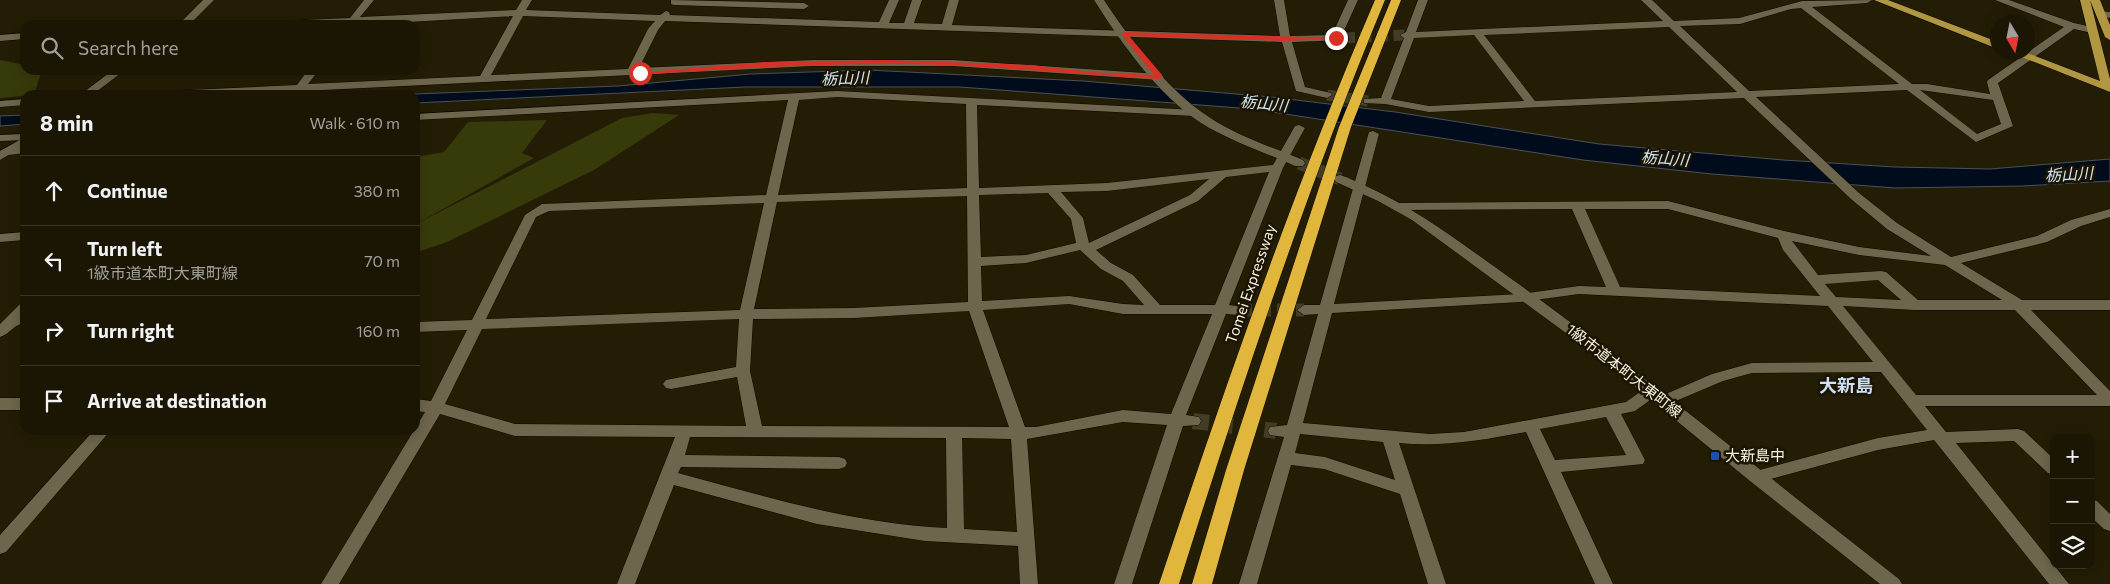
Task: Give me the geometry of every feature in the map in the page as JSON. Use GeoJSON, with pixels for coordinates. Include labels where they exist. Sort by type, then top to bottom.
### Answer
{"type":"FeatureCollection","features":[{"type":"Feature","properties":{"kind":"highway","name":"Tomei Expressway"},"geometry":{"type":"LineString","coordinates":[[1169,584],[1242,360],[1327,125],[1332,97],[1380,0]]}},
{"type":"Feature","properties":{"kind":"highway"},"geometry":{"type":"LineString","coordinates":[[1202,584],[1235,470],[1345,127],[1396,0]]}},
{"type":"Feature","properties":{"kind":"main road"},"geometry":{"type":"LineString","coordinates":[[1879,0],[1990,43]]}},
{"type":"Feature","properties":{"kind":"main road"},"geometry":{"type":"LineString","coordinates":[[2085,0],[2108,89]]}},
{"type":"Feature","properties":{"kind":"main road"},"geometry":{"type":"LineString","coordinates":[[2095,0],[2105,14],[2110,37]]}},
{"type":"Feature","properties":{"kind":"main road"},"geometry":{"type":"LineString","coordinates":[[2034,60],[2108,89]]}},
{"type":"Feature","properties":{"kind":"street"},"geometry":{"type":"LineString","coordinates":[[187,20],[209,0]]}},
{"type":"Feature","properties":{"kind":"street"},"geometry":{"type":"LineString","coordinates":[[354,20],[369,0]]}},
{"type":"Feature","properties":{"kind":"street"},"geometry":{"type":"LineString","coordinates":[[483,80],[528,0]]}},
{"type":"Feature","properties":{"kind":"street"},"geometry":{"type":"LineString","coordinates":[[883,25],[894,0]]}},
{"type":"Feature","properties":{"kind":"street"},"geometry":{"type":"LineString","coordinates":[[908,26],[917,0]]}},
{"type":"Feature","properties":{"kind":"street"},"geometry":{"type":"LineString","coordinates":[[946,28],[954,0]]}},
{"type":"Feature","properties":{"kind":"street"},"geometry":{"type":"LineString","coordinates":[[1099,0],[1160,78],[1193,112],[1280,162]]}},
{"type":"Feature","properties":{"kind":"street"},"geometry":{"type":"LineString","coordinates":[[1279,0],[1286,39],[1300,89],[1332,97]]}},
{"type":"Feature","properties":{"kind":"street"},"geometry":{"type":"LineString","coordinates":[[403,20],[521,13],[1286,39],[1340,38],[1352,0]]}},
{"type":"Feature","properties":{"kind":"street"},"geometry":{"type":"LineString","coordinates":[[1385,101],[1407,35],[1422,0]]}},
{"type":"Feature","properties":{"kind":"street"},"geometry":{"type":"LineString","coordinates":[[1646,0],[1855,196],[1892,226],[2019,305],[2110,401]]}},
{"type":"Feature","properties":{"kind":"street"},"geometry":{"type":"LineString","coordinates":[[1407,35],[1740,22],[1802,4],[1867,0]]}},
{"type":"Feature","properties":{"kind":"street"},"geometry":{"type":"LineString","coordinates":[[2000,0],[2072,26],[2092,30]]}},
{"type":"Feature","properties":{"kind":"street"},"geometry":{"type":"LineString","coordinates":[[631,73],[641,57],[653,29],[675,1],[806,3],[795,23]]}},
{"type":"Feature","properties":{"kind":"street"},"geometry":{"type":"LineString","coordinates":[[721,21],[733,2]]}},
{"type":"Feature","properties":{"kind":"street"},"geometry":{"type":"LineString","coordinates":[[1802,4],[1976,139],[2007,126],[1992,82],[2022,60]]}},
{"type":"Feature","properties":{"kind":"street"},"geometry":{"type":"LineString","coordinates":[[2035,51],[2072,26]]}},
{"type":"Feature","properties":{"kind":"street"},"geometry":{"type":"LineString","coordinates":[[1477,32],[1532,104]]}},
{"type":"Feature","properties":{"kind":"street"},"geometry":{"type":"LineString","coordinates":[[0,38],[20,36]]}},
{"type":"Feature","properties":{"kind":"street"},"geometry":{"type":"LineString","coordinates":[[298,90],[766,64],[888,62],[1032,67],[1089,74],[1160,78]]}},
{"type":"Feature","properties":{"kind":"street"},"geometry":{"type":"LineString","coordinates":[[92,90],[113,75]]}},
{"type":"Feature","properties":{"kind":"street"},"geometry":{"type":"LineString","coordinates":[[298,90],[310,75]]}},
{"type":"Feature","properties":{"kind":"street"},"geometry":{"type":"LineString","coordinates":[[1368,101],[1385,101],[1429,110],[1908,87],[1927,87],[1998,98]]}},
{"type":"Feature","properties":{"kind":"street"},"geometry":{"type":"LineString","coordinates":[[420,117],[837,94],[1193,112]]}},
{"type":"Feature","properties":{"kind":"street"},"geometry":{"type":"LineString","coordinates":[[755,432],[743,371],[746,314],[794,96]]}},
{"type":"Feature","properties":{"kind":"street"},"geometry":{"type":"LineString","coordinates":[[971,100],[975,307],[1019,433],[1030,584]]}},
{"type":"Feature","properties":{"kind":"street"},"geometry":{"type":"LineString","coordinates":[[0,104],[20,102]]}},
{"type":"Feature","properties":{"kind":"street"},"geometry":{"type":"LineString","coordinates":[[1123,584],[1176,419],[1222,311],[1280,162],[1299,128]]}},
{"type":"Feature","properties":{"kind":"street"},"geometry":{"type":"LineString","coordinates":[[1248,584],[1294,429],[1373,134]]}},
{"type":"Feature","properties":{"kind":"street"},"geometry":{"type":"LineString","coordinates":[[0,138],[20,138]]}},
{"type":"Feature","properties":{"kind":"street"},"geometry":{"type":"LineString","coordinates":[[5,153],[20,142]]}},
{"type":"Feature","properties":{"kind":"street"},"geometry":{"type":"LineString","coordinates":[[5,153],[20,150]]}},
{"type":"Feature","properties":{"kind":"street"},"geometry":{"type":"LineString","coordinates":[[420,434],[436,407],[532,214],[546,207],[1107,187],[1223,174],[1280,162],[1299,163]]}},
{"type":"Feature","properties":{"kind":"street"},"geometry":{"type":"LineString","coordinates":[[974,262],[1026,259],[1086,247],[1194,198],[1223,174]]}},
{"type":"Feature","properties":{"kind":"street","name":"1級市道本町大東町線"},"geometry":{"type":"LineString","coordinates":[[1340,179],[1399,207],[1528,297],[1605,354],[1756,477],[1894,584]]}},
{"type":"Feature","properties":{"kind":"street"},"geometry":{"type":"LineString","coordinates":[[1051,189],[1077,218],[1086,247],[1106,266],[1128,278],[1158,311]]}},
{"type":"Feature","properties":{"kind":"street"},"geometry":{"type":"LineString","coordinates":[[1399,207],[1668,205],[1783,235],[1859,251],[1924,260],[1950,261],[2042,239],[2076,223],[2110,213]]}},
{"type":"Feature","properties":{"kind":"street"},"geometry":{"type":"LineString","coordinates":[[1577,206],[1614,290]]}},
{"type":"Feature","properties":{"kind":"street"},"geometry":{"type":"LineString","coordinates":[[1783,235],[1788,247],[1814,280],[2060,584]]}},
{"type":"Feature","properties":{"kind":"street"},"geometry":{"type":"LineString","coordinates":[[0,238],[20,236]]}},
{"type":"Feature","properties":{"kind":"street"},"geometry":{"type":"LineString","coordinates":[[1814,280],[1881,275],[1915,305]]}},
{"type":"Feature","properties":{"kind":"street"},"geometry":{"type":"LineString","coordinates":[[1304,310],[1419,305],[1528,297],[1579,290],[1614,290],[1915,305],[2110,305]]}},
{"type":"Feature","properties":{"kind":"street"},"geometry":{"type":"LineString","coordinates":[[420,327],[746,314],[854,313],[1069,300],[1123,309],[1158,311],[1239,310]]}},
{"type":"Feature","properties":{"kind":"street"},"geometry":{"type":"LineString","coordinates":[[0,332],[19,318]]}},
{"type":"Feature","properties":{"kind":"street"},"geometry":{"type":"LineString","coordinates":[[1276,431],[1294,429],[1430,440],[1464,438],[1630,407],[1732,371],[1752,368],[1885,367]]}},
{"type":"Feature","properties":{"kind":"street"},"geometry":{"type":"LineString","coordinates":[[671,384],[743,371]]}},
{"type":"Feature","properties":{"kind":"street"},"geometry":{"type":"LineString","coordinates":[[1912,400],[2110,401]]}},
{"type":"Feature","properties":{"kind":"street"},"geometry":{"type":"LineString","coordinates":[[0,404],[20,404]]}},
{"type":"Feature","properties":{"kind":"street"},"geometry":{"type":"LineString","coordinates":[[420,405],[436,407],[516,430],[1019,433],[1050,432],[1123,416],[1193,421]]}},
{"type":"Feature","properties":{"kind":"street"},"geometry":{"type":"LineString","coordinates":[[1550,467],[1637,460],[1611,411]]}},
{"type":"Feature","properties":{"kind":"street"},"geometry":{"type":"LineString","coordinates":[[1531,426],[1604,584]]}},
{"type":"Feature","properties":{"kind":"street"},"geometry":{"type":"LineString","coordinates":[[626,584],[684,432]]}},
{"type":"Feature","properties":{"kind":"street"},"geometry":{"type":"LineString","coordinates":[[954,432],[956,536]]}},
{"type":"Feature","properties":{"kind":"street"},"geometry":{"type":"LineString","coordinates":[[0,547],[99,435]]}},
{"type":"Feature","properties":{"kind":"street"},"geometry":{"type":"LineString","coordinates":[[330,584],[419,435]]}},
{"type":"Feature","properties":{"kind":"street"},"geometry":{"type":"LineString","coordinates":[[1756,477],[1878,444],[1940,436],[2018,435],[2050,466]]}},
{"type":"Feature","properties":{"kind":"street"},"geometry":{"type":"LineString","coordinates":[[1389,436],[1436,584]]}},
{"type":"Feature","properties":{"kind":"street"},"geometry":{"type":"LineString","coordinates":[[1285,458],[1325,462],[1406,490]]}},
{"type":"Feature","properties":{"kind":"street"},"geometry":{"type":"LineString","coordinates":[[674,461],[839,463]]}},
{"type":"Feature","properties":{"kind":"street"},"geometry":{"type":"LineString","coordinates":[[668,477],[817,517],[925,534],[1027,539]]}},
{"type":"Feature","properties":{"kind":"street"},"geometry":{"type":"LineString","coordinates":[[2095,510],[2110,524]]}},
{"type":"Feature","properties":{"kind":"shaded area"},"geometry":{"type":"Polygon","coordinates":[[[0,60],[20,64],[20,75],[40,75],[36,90],[20,90],[20,96],[0,98],[0,60]]]}},
{"type":"Feature","properties":{"kind":"shaded area"},"geometry":{"type":"Polygon","coordinates":[[[653,113],[679,115],[594,170],[447,242],[420,251],[420,222],[622,118],[653,113]]]}},
{"type":"Feature","properties":{"kind":"shaded area"},"geometry":{"type":"Polygon","coordinates":[[[547,120],[522,153],[534,158],[420,222],[420,156],[444,152],[468,122],[547,120]]]}},
{"type":"Feature","properties":{"kind":"water","name":"栃山川"},"geometry":{"type":"Polygon","coordinates":[[[868,70],[1083,81],[1271,97],[1395,112],[1599,144],[1783,160],[1895,167],[1990,169],[2110,159],[2110,181],[2023,186],[1895,188],[1712,174],[1583,160],[1253,109],[960,87],[745,87],[420,103],[420,94],[618,86],[751,74],[868,70]]]}},
{"type":"Feature","properties":{"kind":"water"},"geometry":{"type":"Polygon","coordinates":[[[20,115],[20,124],[0,126],[0,116],[20,115]]]}},
{"type":"Feature","properties":{"kind":"tunnel"},"geometry":{"type":"LineString","coordinates":[[1344,38],[1405,35]]}},
{"type":"Feature","properties":{"kind":"tunnel"},"geometry":{"type":"LineString","coordinates":[[1327,95],[1368,101]]}},
{"type":"Feature","properties":{"kind":"tunnel"},"geometry":{"type":"LineString","coordinates":[[1299,163],[1340,179]]}},
{"type":"Feature","properties":{"kind":"tunnel"},"geometry":{"type":"LineString","coordinates":[[1239,310],[1304,310]]}},
{"type":"Feature","properties":{"kind":"tunnel"},"geometry":{"type":"LineString","coordinates":[[1193,421],[1276,431]]}},
{"type":"Feature","properties":{"kind":"place","name":"大新島中"},"geometry":{"type":"Point","coordinates":[1715,456]}},
{"type":"Feature","properties":{"kind":"district","name":"大新島"},"geometry":{"type":"Point","coordinates":[1846,386]}},
{"type":"Feature","properties":{"kind":"route"},"geometry":{"type":"LineString","coordinates":[[640,73],[766,64],[888,62],[1032,67],[1089,74],[1160,77],[1124,34],[1286,39],[1336,38]]}}]}
